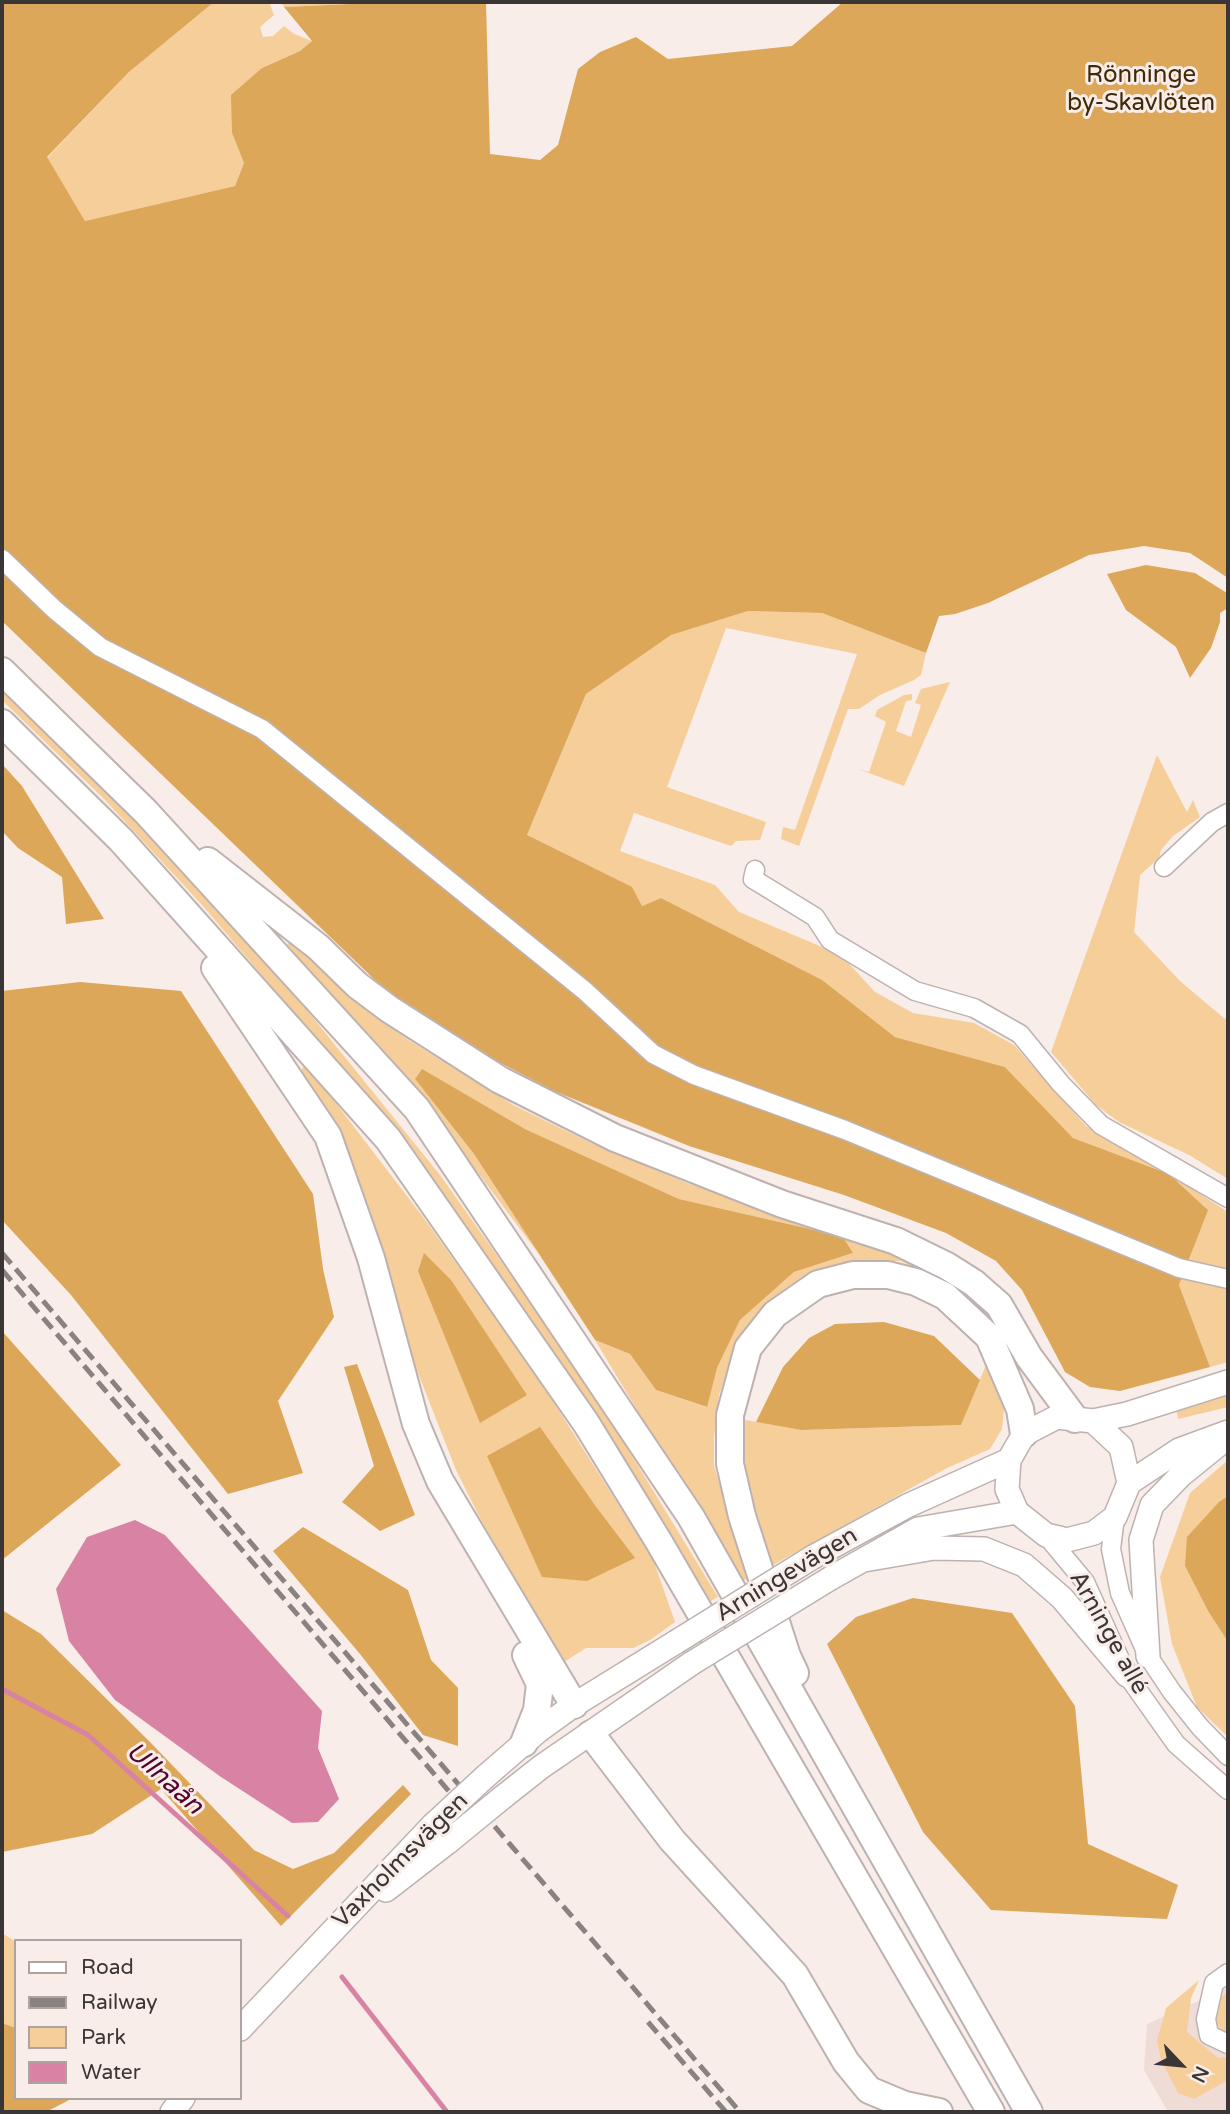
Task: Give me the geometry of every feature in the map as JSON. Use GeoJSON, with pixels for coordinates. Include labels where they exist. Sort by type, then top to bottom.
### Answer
{"type":"FeatureCollection","features":[{"type":"Feature","properties":{"kind":"highway"},"geometry":{"type":"LineString","coordinates":[[2,671],[146,812],[417,1109],[691,1517],[1029,2112]]}},
{"type":"Feature","properties":{"kind":"highway"},"geometry":{"type":"LineString","coordinates":[[2,723],[121,840],[388,1139],[586,1423],[659,1542],[991,2112]]}},
{"type":"Feature","properties":{"kind":"highway"},"geometry":{"type":"LineString","coordinates":[[146,812],[318,947],[357,985],[378,1001],[500,1080],[615,1138],[782,1204],[896,1241],[947,1266],[974,1283],[999,1305],[1029,1357],[1084,1420]]}},
{"type":"Feature","properties":{"kind":"highway"},"geometry":{"type":"LineString","coordinates":[[121,840],[231,988],[328,1136],[371,1258],[416,1424],[440,1480],[574,1705]]}},
{"type":"Feature","properties":{"kind":"highway"},"geometry":{"type":"LineString","coordinates":[[865,1826],[787,1656],[742,1516],[730,1464],[730,1415],[748,1348],[775,1314],[818,1284],[853,1275],[888,1275],[916,1282],[945,1296],[989,1337],[1020,1409],[1024,1434]]}},
{"type":"Feature","properties":{"kind":"highway"},"geometry":{"type":"LineString","coordinates":[[440,1480],[440,1510],[482,1588],[531,1664],[540,1684],[537,1710],[524,1743]]}},
{"type":"Feature","properties":{"kind":"highway"},"geometry":{"type":"LineString","coordinates":[[591,1734],[672,1840],[795,1975],[846,2062],[869,2090],[905,2105],[939,2112]]}},
{"type":"Feature","properties":{"kind":"main road"},"geometry":{"type":"LineString","coordinates":[[1228,1382],[1127,1414],[1084,1420],[1057,1417],[1024,1434],[1009,1460],[1007,1489],[1017,1512],[1046,1535],[1067,1540],[1094,1534],[1115,1517],[1129,1483],[1179,1450],[1228,1435]]}},
{"type":"Feature","properties":{"kind":"main road"},"geometry":{"type":"LineString","coordinates":[[1084,1420],[1121,1447],[1129,1483]]}},
{"type":"Feature","properties":{"kind":"main road"},"geometry":{"type":"LineString","coordinates":[[1148,1656],[1140,1539],[1152,1505],[1181,1475],[1228,1435]]}},
{"type":"Feature","properties":{"kind":"main road","name":"Arningevägen"},"geometry":{"type":"LineString","coordinates":[[574,1705],[813,1557],[907,1506],[1009,1460]]}},
{"type":"Feature","properties":{"kind":"main road","name":"Arningevägen"},"geometry":{"type":"LineString","coordinates":[[440,1833],[503,1797],[541,1767],[692,1663],[831,1578],[918,1529],[1017,1512]]}},
{"type":"Feature","properties":{"kind":"main road"},"geometry":{"type":"LineString","coordinates":[[864,1560],[934,1548],[984,1549],[1024,1565],[1062,1598],[1127,1675]]}},
{"type":"Feature","properties":{"kind":"main road"},"geometry":{"type":"LineString","coordinates":[[574,1705],[591,1734]]}},
{"type":"Feature","properties":{"kind":"main road","name":"Vaxholmsvägen"},"geometry":{"type":"LineString","coordinates":[[242,2027],[328,1934],[440,1833],[486,1776],[574,1705]]}},
{"type":"Feature","properties":{"kind":"street"},"geometry":{"type":"LineString","coordinates":[[2,559],[54,609],[100,647],[262,729],[585,991],[653,1054],[694,1075],[845,1130],[1179,1268],[1228,1279]]}},
{"type":"Feature","properties":{"kind":"street"},"geometry":{"type":"LineString","coordinates":[[1164,867],[1212,822],[1228,813]]}},
{"type":"Feature","properties":{"kind":"street"},"geometry":{"type":"LineString","coordinates":[[755,870],[753,879],[815,917],[830,940],[915,991],[974,1008],[1020,1034],[1061,1084],[1101,1125],[1228,1198]]}},
{"type":"Feature","properties":{"kind":"street","name":"Arninge allé"},"geometry":{"type":"LineString","coordinates":[[1115,1517],[1111,1549],[1120,1593],[1148,1656],[1172,1692],[1228,1756]]}},
{"type":"Feature","properties":{"kind":"street","name":"Arninge allé"},"geometry":{"type":"LineString","coordinates":[[1046,1535],[1085,1582],[1127,1675],[1177,1744],[1228,1790]]}},
{"type":"Feature","properties":{"kind":"street"},"geometry":{"type":"LineString","coordinates":[[1228,1973],[1214,1983],[1206,2019],[1209,2035],[1228,2045]]}},
{"type":"Feature","properties":{"kind":"shaded area"},"geometry":{"type":"Polygon","coordinates":[[[1228,1988],[1228,2112],[1168,2112],[1144,2070],[1147,2024],[1228,1988]]]}},
{"type":"Feature","properties":{"kind":"green space","name":"Rönninge by-Skavlöten"},"geometry":{"type":"Polygon","coordinates":[[[2,2],[214,2],[129,72],[47,157],[85,221],[235,186],[244,163],[232,133],[231,95],[262,68],[300,51],[312,41],[284,7],[394,2],[486,2],[490,154],[540,160],[558,145],[578,69],[600,52],[636,37],[668,59],[792,46],[843,2],[1228,2],[1228,578],[1190,553],[1144,546],[1089,555],[988,603],[955,614],[939,616],[926,653],[822,613],[748,611],[671,635],[586,694],[527,835],[632,887],[642,906],[661,898],[822,980],[895,1037],[1005,1067],[1073,1138],[1169,1174],[1208,1210],[1179,1285],[1210,1367],[1120,1391],[1090,1387],[1065,1372],[1022,1290],[996,1261],[946,1233],[844,1195],[689,1146],[554,1091],[440,1031],[375,980],[2,621],[2,2]]]}},
{"type":"Feature","properties":{"kind":"green space"},"geometry":{"type":"Polygon","coordinates":[[[214,2],[269,2],[274,15],[260,27],[263,37],[273,36],[284,26],[294,34],[312,41],[300,51],[262,68],[232,133],[244,163],[235,186],[85,221],[47,158],[129,72],[214,2]]]}},
{"type":"Feature","properties":{"kind":"green space"},"geometry":{"type":"Polygon","coordinates":[[[281,2],[394,2],[284,7],[281,2]]]}},
{"type":"Feature","properties":{"kind":"green space"},"geometry":{"type":"Polygon","coordinates":[[[1146,565],[1195,573],[1227,593],[1228,608],[1220,613],[1220,622],[1211,648],[1190,678],[1176,647],[1126,610],[1107,574],[1146,565]]]}},
{"type":"Feature","properties":{"kind":"green space"},"geometry":{"type":"Polygon","coordinates":[[[748,611],[822,613],[926,653],[921,675],[880,695],[859,709],[848,709],[799,846],[781,839],[783,827],[795,830],[857,654],[726,628],[667,787],[766,822],[760,840],[736,841],[731,846],[634,813],[620,851],[715,885],[739,912],[841,955],[875,992],[913,1013],[974,1023],[1014,1045],[1086,1126],[1169,1174],[1073,1138],[1005,1067],[895,1037],[821,980],[661,898],[642,906],[527,835],[586,694],[670,635],[748,611]]]}},
{"type":"Feature","properties":{"kind":"green space"},"geometry":{"type":"Polygon","coordinates":[[[950,682],[904,786],[858,769],[869,772],[886,722],[875,716],[877,710],[904,695],[912,694],[912,700],[906,701],[896,731],[911,737],[921,705],[915,703],[921,689],[950,682]]]}},
{"type":"Feature","properties":{"kind":"green space"},"geometry":{"type":"Polygon","coordinates":[[[2,687],[137,821],[306,1009],[440,1175],[561,1346],[615,1428],[718,1597],[709,1602],[608,1437],[509,1289],[432,1182],[360,1091],[203,906],[104,799],[2,700],[2,687]]]}},
{"type":"Feature","properties":{"kind":"green space"},"geometry":{"type":"Polygon","coordinates":[[[1157,755],[1187,812],[1193,800],[1200,817],[1173,836],[1161,850],[1159,858],[1140,875],[1134,932],[1180,981],[1225,1019],[1228,1015],[1228,1179],[1189,1155],[1119,1122],[1096,1105],[1051,1052],[1157,755]]]}},
{"type":"Feature","properties":{"kind":"green space"},"geometry":{"type":"Polygon","coordinates":[[[2,764],[22,786],[104,919],[66,924],[62,877],[18,848],[2,831],[2,764]]]}},
{"type":"Feature","properties":{"kind":"green space"},"geometry":{"type":"Polygon","coordinates":[[[291,941],[373,1015],[515,1106],[591,1143],[689,1184],[855,1234],[959,1282],[988,1313],[951,1287],[901,1261],[856,1261],[803,1278],[758,1314],[733,1354],[719,1395],[714,1437],[714,1466],[748,1579],[740,1581],[595,1340],[630,1354],[656,1390],[706,1407],[717,1368],[740,1320],[794,1272],[853,1253],[810,1229],[679,1199],[525,1129],[422,1070],[415,1079],[474,1154],[539,1254],[478,1173],[287,944],[291,941]]]}},
{"type":"Feature","properties":{"kind":"green space"},"geometry":{"type":"Polygon","coordinates":[[[80,982],[181,991],[313,1194],[323,1269],[334,1317],[278,1401],[303,1473],[228,1494],[71,1295],[2,1220],[2,991],[80,982]]]}},
{"type":"Feature","properties":{"kind":"green space"},"geometry":{"type":"Polygon","coordinates":[[[303,1066],[309,1068],[426,1221],[540,1381],[653,1559],[675,1622],[650,1640],[633,1648],[586,1648],[564,1662],[481,1520],[456,1470],[402,1332],[322,1112],[301,1073],[303,1066]]]}},
{"type":"Feature","properties":{"kind":"green space"},"geometry":{"type":"Polygon","coordinates":[[[422,1069],[525,1129],[679,1199],[844,1239],[853,1253],[794,1272],[740,1320],[717,1368],[707,1407],[656,1390],[630,1354],[595,1340],[474,1154],[415,1079],[422,1069]]]}},
{"type":"Feature","properties":{"kind":"green space"},"geometry":{"type":"Polygon","coordinates":[[[1169,1174],[1228,1212],[1228,1273],[1188,1263],[1206,1208],[1169,1174]]]}},
{"type":"Feature","properties":{"kind":"green space"},"geometry":{"type":"Polygon","coordinates":[[[424,1253],[451,1280],[527,1395],[480,1423],[418,1271],[424,1253]]]}},
{"type":"Feature","properties":{"kind":"green space"},"geometry":{"type":"Polygon","coordinates":[[[1183,1275],[1228,1286],[1228,1362],[1210,1367],[1179,1285],[1183,1275]]]}},
{"type":"Feature","properties":{"kind":"green space"},"geometry":{"type":"Polygon","coordinates":[[[884,1322],[934,1336],[980,1380],[961,1425],[801,1430],[756,1422],[783,1367],[809,1338],[835,1324],[884,1322]]]}},
{"type":"Feature","properties":{"kind":"green space"},"geometry":{"type":"Polygon","coordinates":[[[2,1331],[121,1465],[2,1560],[2,1331]]]}},
{"type":"Feature","properties":{"kind":"green space"},"geometry":{"type":"Polygon","coordinates":[[[357,1364],[415,1515],[380,1531],[342,1502],[374,1466],[344,1367],[357,1364]]]}},
{"type":"Feature","properties":{"kind":"green space"},"geometry":{"type":"Polygon","coordinates":[[[986,1365],[1004,1409],[1002,1429],[990,1449],[947,1468],[773,1565],[757,1521],[745,1465],[745,1420],[801,1430],[961,1425],[986,1365]]]}},
{"type":"Feature","properties":{"kind":"green space"},"geometry":{"type":"Polygon","coordinates":[[[1228,1395],[1228,1407],[1178,1419],[1176,1408],[1228,1395]]]}},
{"type":"Feature","properties":{"kind":"green space"},"geometry":{"type":"Polygon","coordinates":[[[540,1427],[635,1558],[587,1581],[542,1577],[487,1456],[540,1427]]]}},
{"type":"Feature","properties":{"kind":"green space"},"geometry":{"type":"Polygon","coordinates":[[[1228,1460],[1228,1496],[1219,1503],[1185,1566],[1208,1611],[1228,1642],[1228,1737],[1197,1707],[1172,1644],[1160,1577],[1190,1493],[1228,1460]]]}},
{"type":"Feature","properties":{"kind":"green space"},"geometry":{"type":"Polygon","coordinates":[[[1228,1496],[1228,1642],[1208,1611],[1185,1566],[1187,1537],[1219,1502],[1228,1496]]]}},
{"type":"Feature","properties":{"kind":"green space"},"geometry":{"type":"Polygon","coordinates":[[[303,1527],[408,1590],[431,1660],[458,1688],[458,1746],[423,1735],[360,1654],[273,1551],[303,1527]]]}},
{"type":"Feature","properties":{"kind":"green space"},"geometry":{"type":"Polygon","coordinates":[[[913,1598],[1012,1613],[1075,1706],[1088,1844],[1178,1885],[1167,1919],[991,1910],[923,1832],[827,1644],[856,1617],[913,1598]]]}},
{"type":"Feature","properties":{"kind":"green space"},"geometry":{"type":"Polygon","coordinates":[[[2,1610],[41,1634],[254,1850],[293,1869],[334,1853],[403,1785],[411,1794],[281,1926],[161,1789],[92,1834],[2,1852],[2,1610]]]}},
{"type":"Feature","properties":{"kind":"green space"},"geometry":{"type":"Polygon","coordinates":[[[2,1933],[14,1941],[14,2027],[2,2023],[2,1933]]]}},
{"type":"Feature","properties":{"kind":"green space"},"geometry":{"type":"Polygon","coordinates":[[[1199,1980],[1191,1998],[1187,2032],[1218,2058],[1228,2057],[1228,2080],[1194,2099],[1178,2093],[1161,2060],[1157,2041],[1166,2008],[1199,1980]]]}},
{"type":"Feature","properties":{"kind":"green space"},"geometry":{"type":"Polygon","coordinates":[[[1228,1992],[1228,2031],[1223,2031],[1215,2022],[1220,1998],[1228,1992]]]}},
{"type":"Feature","properties":{"kind":"green space"},"geometry":{"type":"Polygon","coordinates":[[[2,2023],[14,2027],[14,2100],[69,2100],[46,2112],[2,2112],[2,2023]]]}},
{"type":"Feature","properties":{"kind":"water"},"geometry":{"type":"Polygon","coordinates":[[[135,1520],[165,1535],[322,1711],[318,1748],[339,1799],[318,1822],[292,1823],[221,1777],[115,1700],[69,1641],[56,1589],[87,1537],[135,1520]]]}},
{"type":"Feature","properties":{"kind":"waterway","name":"Ullnaån"},"geometry":{"type":"LineString","coordinates":[[2,1689],[88,1735],[288,1916]]}},
{"type":"Feature","properties":{"kind":"waterway","name":"Ullnaån"},"geometry":{"type":"LineString","coordinates":[[342,1977],[447,2112]]}},
{"type":"Feature","properties":{"kind":"railway"},"geometry":{"type":"LineString","coordinates":[[2,1253],[740,2112]]}},
{"type":"Feature","properties":{"kind":"railway"},"geometry":{"type":"LineString","coordinates":[[2,1270],[465,1810]]}},
{"type":"Feature","properties":{"kind":"railway"},"geometry":{"type":"LineString","coordinates":[[648,2022],[726,2112]]}}]}
